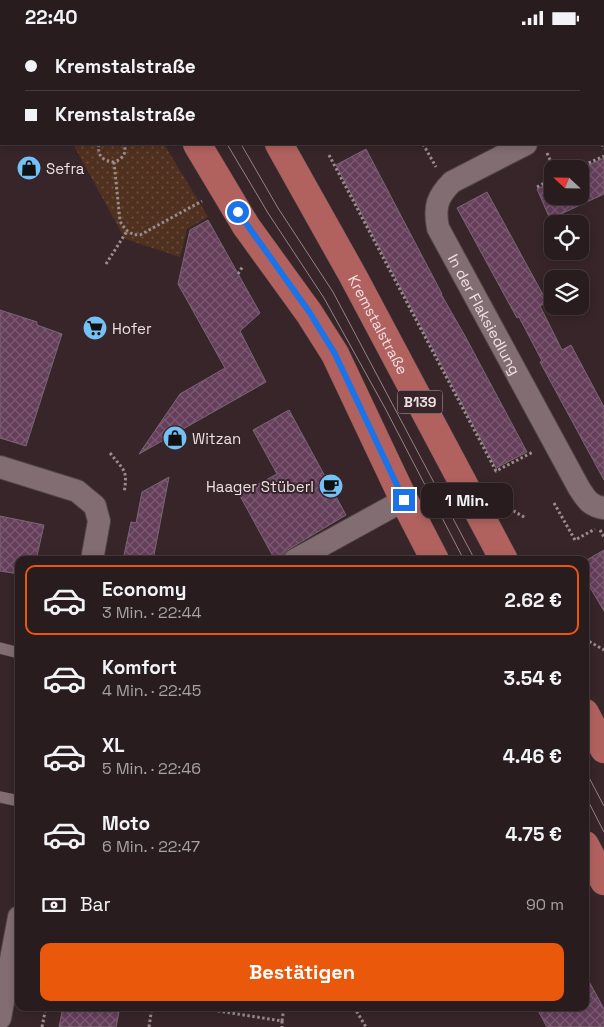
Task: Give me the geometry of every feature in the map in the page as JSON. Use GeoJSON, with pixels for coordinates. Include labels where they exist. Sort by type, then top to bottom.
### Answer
{"type":"FeatureCollection","features":[{"type":"Feature","properties":{"kind":"main road"},"geometry":{"type":"LineString","coordinates":[[198,145],[246,226],[310,313],[335,354],[404,500],[433,556]]}},
{"type":"Feature","properties":{"kind":"main road","name":"Kremstalstraße"},"geometry":{"type":"LineString","coordinates":[[280,145],[353,276],[502,556]]}},
{"type":"Feature","properties":{"kind":"main road"},"geometry":{"type":"LineString","coordinates":[[589,721],[604,749]]}},
{"type":"Feature","properties":{"kind":"main road"},"geometry":{"type":"LineString","coordinates":[[589,853],[604,881]]}},
{"type":"Feature","properties":{"kind":"street","name":"In der Flaksiedlung"},"geometry":{"type":"LineString","coordinates":[[535,146],[452,182],[443,191],[437,203],[436,217],[440,230],[587,501],[594,507],[604,508]]}},
{"type":"Feature","properties":{"kind":"street"},"geometry":{"type":"LineString","coordinates":[[0,467],[77,491],[95,506],[99,521],[93,556]]}},
{"type":"Feature","properties":{"kind":"street"},"geometry":{"type":"LineString","coordinates":[[302,556],[404,500]]}},
{"type":"Feature","properties":{"kind":"street"},"geometry":{"type":"LineString","coordinates":[[0,1018],[7,942],[15,925]]}},
{"type":"Feature","properties":{"kind":"lane"},"geometry":{"type":"LineString","coordinates":[[0,648],[15,652]]}},
{"type":"Feature","properties":{"kind":"lane"},"geometry":{"type":"LineString","coordinates":[[0,797],[15,800]]}},
{"type":"Feature","properties":{"kind":"path"},"geometry":{"type":"LineString","coordinates":[[99,145],[100,157],[114,162],[124,156],[126,149],[124,145]]}},
{"type":"Feature","properties":{"kind":"path"},"geometry":{"type":"LineString","coordinates":[[535,146],[547,160]]}},
{"type":"Feature","properties":{"kind":"path"},"geometry":{"type":"LineString","coordinates":[[329,155],[496,471],[553,441]]}},
{"type":"Feature","properties":{"kind":"path"},"geometry":{"type":"LineString","coordinates":[[589,163],[604,156]]}},
{"type":"Feature","properties":{"kind":"path"},"geometry":{"type":"LineString","coordinates":[[114,162],[120,221],[127,231],[133,235],[140,235],[205,200]]}},
{"type":"Feature","properties":{"kind":"path"},"geometry":{"type":"LineString","coordinates":[[536,187],[544,183]]}},
{"type":"Feature","properties":{"kind":"path"},"geometry":{"type":"LineString","coordinates":[[106,264],[127,231]]}},
{"type":"Feature","properties":{"kind":"path"},"geometry":{"type":"LineString","coordinates":[[396,294],[402,291]]}},
{"type":"Feature","properties":{"kind":"path"},"geometry":{"type":"LineString","coordinates":[[110,453],[125,471],[124,493]]}},
{"type":"Feature","properties":{"kind":"path"},"geometry":{"type":"LineString","coordinates":[[498,507],[509,502],[515,512],[526,518]]}},
{"type":"Feature","properties":{"kind":"path"},"geometry":{"type":"LineString","coordinates":[[554,503],[575,541],[604,524]]}},
{"type":"Feature","properties":{"kind":"path"},"geometry":{"type":"LineString","coordinates":[[589,641],[604,650]]}},
{"type":"Feature","properties":{"kind":"path"},"geometry":{"type":"LineString","coordinates":[[42,1027],[45,1011]]}},
{"type":"Feature","properties":{"kind":"path"},"geometry":{"type":"LineString","coordinates":[[149,1027],[151,1011]]}},
{"type":"Feature","properties":{"kind":"path"},"geometry":{"type":"LineString","coordinates":[[226,1011],[282,1021]]}},
{"type":"Feature","properties":{"kind":"path"},"geometry":{"type":"LineString","coordinates":[[282,1027],[283,1011]]}},
{"type":"Feature","properties":{"kind":"path"},"geometry":{"type":"LineString","coordinates":[[356,1011],[366,1027]]}},
{"type":"Feature","properties":{"kind":"shaded area"},"geometry":{"type":"Polygon","coordinates":[[[74,145],[165,145],[208,217],[187,229],[180,257],[125,239],[74,145]]]}},
{"type":"Feature","properties":{"kind":"building"},"geometry":{"type":"Polygon","coordinates":[[[366,149],[441,294],[527,452],[496,468],[336,165],[366,149]]]}},
{"type":"Feature","properties":{"kind":"building"},"geometry":{"type":"Polygon","coordinates":[[[604,158],[604,194],[589,201],[589,165],[604,158]]]}},
{"type":"Feature","properties":{"kind":"building"},"geometry":{"type":"Polygon","coordinates":[[[544,186],[544,205],[580,205],[559,215],[548,215],[537,189],[544,186]]]}},
{"type":"Feature","properties":{"kind":"building"},"geometry":{"type":"Polygon","coordinates":[[[487,192],[544,296],[544,304],[540,306],[562,350],[571,345],[604,407],[604,480],[540,362],[542,361],[519,317],[517,318],[457,208],[487,192]]]}},
{"type":"Feature","properties":{"kind":"building"},"geometry":{"type":"Polygon","coordinates":[[[208,220],[260,313],[240,331],[266,382],[139,454],[180,394],[225,368],[178,284],[190,230],[208,220]]]}},
{"type":"Feature","properties":{"kind":"building"},"geometry":{"type":"Polygon","coordinates":[[[0,310],[37,322],[37,325],[62,334],[26,446],[0,438],[0,310]]]}},
{"type":"Feature","properties":{"kind":"building"},"geometry":{"type":"Polygon","coordinates":[[[289,410],[346,515],[289,549],[283,556],[273,556],[239,494],[277,474],[253,430],[289,410]]]}},
{"type":"Feature","properties":{"kind":"building"},"geometry":{"type":"Polygon","coordinates":[[[169,477],[154,556],[124,556],[131,522],[136,523],[142,492],[169,477]]]}},
{"type":"Feature","properties":{"kind":"building"},"geometry":{"type":"Polygon","coordinates":[[[0,516],[44,525],[37,556],[15,556],[15,573],[0,571],[0,516]]]}},
{"type":"Feature","properties":{"kind":"building"},"geometry":{"type":"Polygon","coordinates":[[[604,550],[604,611],[589,586],[589,559],[604,550]]]}},
{"type":"Feature","properties":{"kind":"building"},"geometry":{"type":"Polygon","coordinates":[[[589,981],[604,1009],[604,1027],[547,1027],[538,1011],[589,1011],[589,981]]]}},
{"type":"Feature","properties":{"kind":"building"},"geometry":{"type":"Polygon","coordinates":[[[62,1011],[119,1011],[116,1027],[59,1027],[62,1011]]]}},
{"type":"Feature","properties":{"kind":"tram line"},"geometry":{"type":"LineString","coordinates":[[228,145],[268,213],[324,298],[385,408],[462,556]]}},
{"type":"Feature","properties":{"kind":"tram line"},"geometry":{"type":"LineString","coordinates":[[242,145],[278,208],[333,292],[473,556]]}},
{"type":"Feature","properties":{"kind":"tram line"},"geometry":{"type":"LineString","coordinates":[[589,778],[604,806]]}},
{"type":"Feature","properties":{"kind":"tram line"},"geometry":{"type":"LineString","coordinates":[[589,803],[604,832]]}},
{"type":"Feature","properties":{"kind":"place","name":"Sefra"},"geometry":{"type":"Point","coordinates":[29,168]}},
{"type":"Feature","properties":{"kind":"place","name":"Hofer"},"geometry":{"type":"Point","coordinates":[95,328]}},
{"type":"Feature","properties":{"kind":"place","name":"Witzan"},"geometry":{"type":"Point","coordinates":[175,438]}},
{"type":"Feature","properties":{"kind":"place","name":"Haager Stüberl"},"geometry":{"type":"Point","coordinates":[331,486]}},
{"type":"Feature","properties":{"kind":"route"},"geometry":{"type":"LineString","coordinates":[[238,212],[246,226],[310,313],[335,354],[404,500]]}}]}
